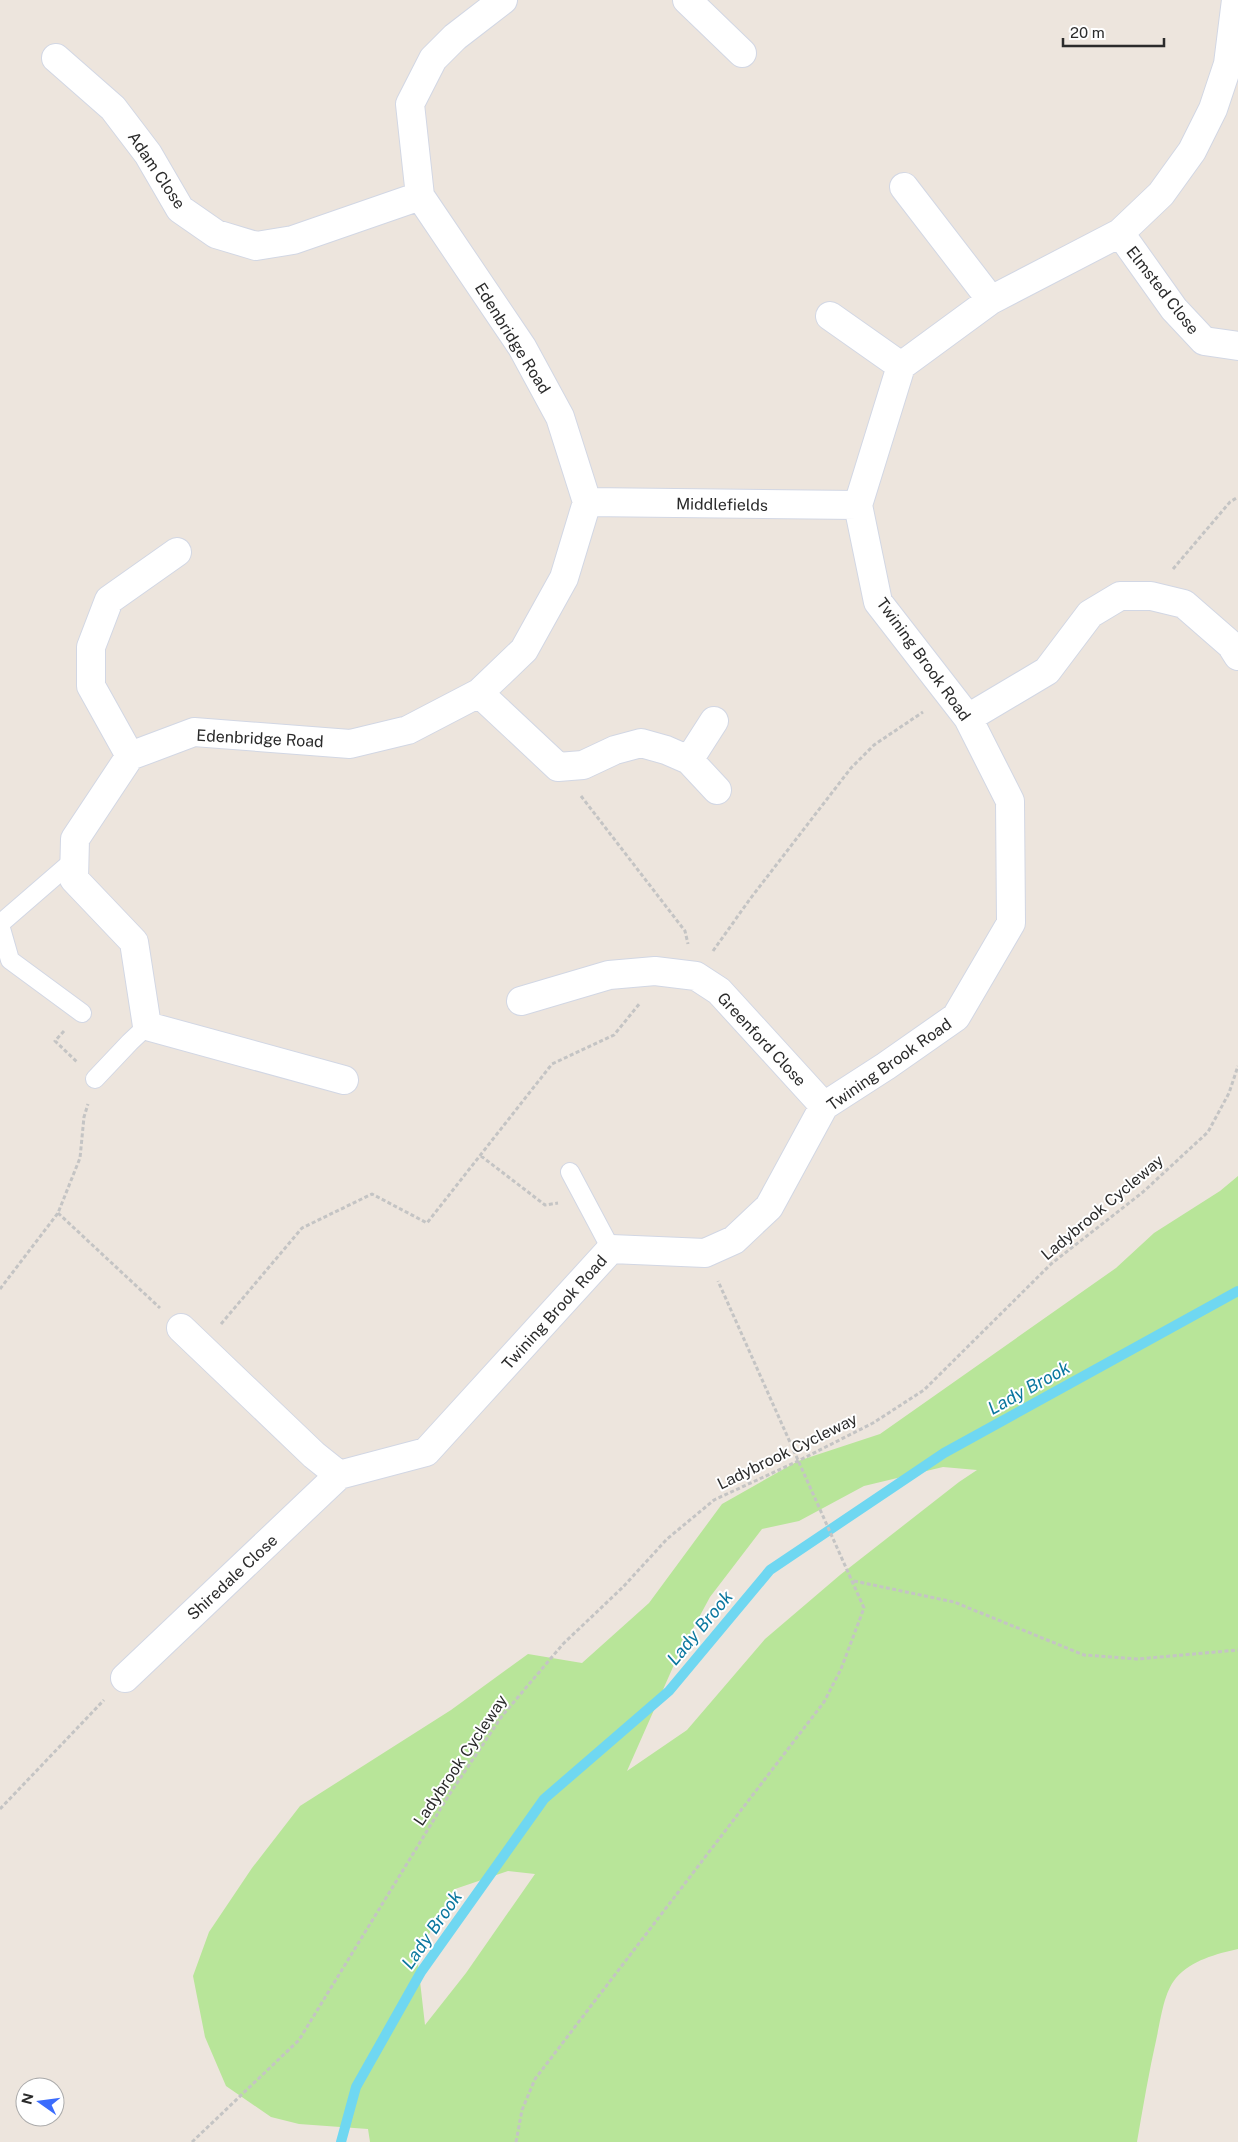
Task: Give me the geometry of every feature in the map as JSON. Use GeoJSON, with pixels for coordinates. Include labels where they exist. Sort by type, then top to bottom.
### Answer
{"type":"FeatureCollection","features":[{"type":"Feature","properties":{"kind":"street","name":"Edenbridge Road"},"geometry":{"type":"LineString","coordinates":[[130,756],[194,732],[350,744],[408,730],[479,693],[524,650],[564,578],[587,502],[560,417],[522,347],[420,196],[410,104],[432,59],[456,37],[503,0]]}},
{"type":"Feature","properties":{"kind":"street"},"geometry":{"type":"LineString","coordinates":[[687,0],[742,53]]}},
{"type":"Feature","properties":{"kind":"street"},"geometry":{"type":"LineString","coordinates":[[830,316],[901,366],[992,300],[1120,234],[1161,194],[1192,151],[1214,109],[1228,64],[1236,0]]}},
{"type":"Feature","properties":{"kind":"street","name":"Adam Close"},"geometry":{"type":"LineString","coordinates":[[56,58],[113,108],[148,154],[180,209],[216,234],[256,246],[293,240],[420,196]]}},
{"type":"Feature","properties":{"kind":"street"},"geometry":{"type":"LineString","coordinates":[[904,187],[992,300]]}},
{"type":"Feature","properties":{"kind":"street","name":"Elmsted Close"},"geometry":{"type":"LineString","coordinates":[[1120,234],[1174,309],[1204,342],[1238,346]]}},
{"type":"Feature","properties":{"kind":"street","name":"Twining Brook Road"},"geometry":{"type":"LineString","coordinates":[[340,1475],[426,1452],[611,1250],[705,1253],[734,1240],[770,1207],[824,1106],[956,1017],[1011,923],[1010,801],[968,718],[878,602],[858,505],[901,366]]}},
{"type":"Feature","properties":{"kind":"street","name":"Middlefields"},"geometry":{"type":"LineString","coordinates":[[587,502],[858,505]]}},
{"type":"Feature","properties":{"kind":"street"},"geometry":{"type":"LineString","coordinates":[[177,552],[110,600],[91,647],[91,686],[130,756],[76,838],[74,879],[134,942],[147,1026],[344,1080]]}},
{"type":"Feature","properties":{"kind":"street"},"geometry":{"type":"LineString","coordinates":[[968,718],[1047,671],[1090,614],[1120,596],[1150,596],[1184,604],[1231,645],[1238,656]]}},
{"type":"Feature","properties":{"kind":"street"},"geometry":{"type":"LineString","coordinates":[[479,693],[558,767],[583,765],[615,750],[641,744],[666,750],[689,760],[717,790]]}},
{"type":"Feature","properties":{"kind":"street"},"geometry":{"type":"LineString","coordinates":[[689,760],[714,721]]}},
{"type":"Feature","properties":{"kind":"street","name":"Greenford Close"},"geometry":{"type":"LineString","coordinates":[[521,1002],[609,975],[655,971],[696,976],[719,991],[824,1106]]}},
{"type":"Feature","properties":{"kind":"street"},"geometry":{"type":"LineString","coordinates":[[180,1328],[314,1455],[340,1475]]}},
{"type":"Feature","properties":{"kind":"street","name":"Shiredale Close"},"geometry":{"type":"LineString","coordinates":[[125,1678],[340,1475]]}},
{"type":"Feature","properties":{"kind":"lane"},"geometry":{"type":"LineString","coordinates":[[75,860],[0,924],[10,960],[82,1013]]}},
{"type":"Feature","properties":{"kind":"lane"},"geometry":{"type":"LineString","coordinates":[[95,1079],[147,1026]]}},
{"type":"Feature","properties":{"kind":"lane"},"geometry":{"type":"LineString","coordinates":[[570,1172],[611,1250]]}},
{"type":"Feature","properties":{"kind":"path"},"geometry":{"type":"LineString","coordinates":[[1150,596],[1230,502],[1238,497]]}},
{"type":"Feature","properties":{"kind":"path"},"geometry":{"type":"LineString","coordinates":[[696,976],[750,899],[851,768],[874,745],[949,694]]}},
{"type":"Feature","properties":{"kind":"path"},"geometry":{"type":"LineString","coordinates":[[558,767],[685,931],[696,976]]}},
{"type":"Feature","properties":{"kind":"path"},"geometry":{"type":"LineString","coordinates":[[202,1348],[302,1228],[372,1194],[427,1223],[552,1064],[614,1034],[666,972]]}},
{"type":"Feature","properties":{"kind":"path"},"geometry":{"type":"LineString","coordinates":[[0,1288],[58,1213],[80,1158],[84,1117],[95,1079],[55,1041],[82,1013]]}},
{"type":"Feature","properties":{"kind":"path","name":"Ladybrook Cycleway"},"geometry":{"type":"LineString","coordinates":[[192,2142],[300,2040],[449,1794],[502,1716],[563,1644],[623,1587],[667,1539],[714,1500],[798,1461],[873,1423],[924,1390],[1051,1264],[1143,1192],[1208,1132],[1229,1093],[1238,1066]]}},
{"type":"Feature","properties":{"kind":"path"},"geometry":{"type":"LineString","coordinates":[[480,1156],[545,1205],[584,1198]]}},
{"type":"Feature","properties":{"kind":"path"},"geometry":{"type":"LineString","coordinates":[[58,1213],[180,1328]]}},
{"type":"Feature","properties":{"kind":"path"},"geometry":{"type":"LineString","coordinates":[[516,2142],[522,2110],[535,2080],[824,1702],[841,1669],[864,1608],[705,1253]]}},
{"type":"Feature","properties":{"kind":"path"},"geometry":{"type":"LineString","coordinates":[[853,1581],[954,1602],[1084,1655],[1138,1659],[1238,1650]]}},
{"type":"Feature","properties":{"kind":"path"},"geometry":{"type":"LineString","coordinates":[[0,1809],[125,1678]]}},
{"type":"Feature","properties":{"kind":"green space"},"geometry":{"type":"Polygon","coordinates":[[[1238,1176],[1238,1949],[1197,1962],[1182,1972],[1172,1984],[1162,2013],[1137,2142],[370,2142],[368,2129],[299,2124],[271,2117],[226,2086],[205,2037],[193,1976],[209,1932],[252,1868],[300,1806],[451,1710],[528,1654],[582,1663],[649,1603],[722,1504],[798,1461],[880,1434],[1116,1268],[1154,1233],[1220,1191],[1238,1176]],[[943,1467],[864,1486],[799,1521],[762,1529],[710,1597],[677,1658],[627,1771],[687,1730],[765,1639],[840,1575],[977,1470],[943,1467]],[[508,1871],[455,1889],[417,1955],[425,2025],[466,1973],[535,1874],[508,1871]]]}},
{"type":"Feature","properties":{"kind":"waterway","name":"Lady Brook"},"geometry":{"type":"LineString","coordinates":[[341,2142],[356,2087],[421,1972],[544,1799],[669,1691],[770,1570],[944,1453],[1238,1291]]}}]}
